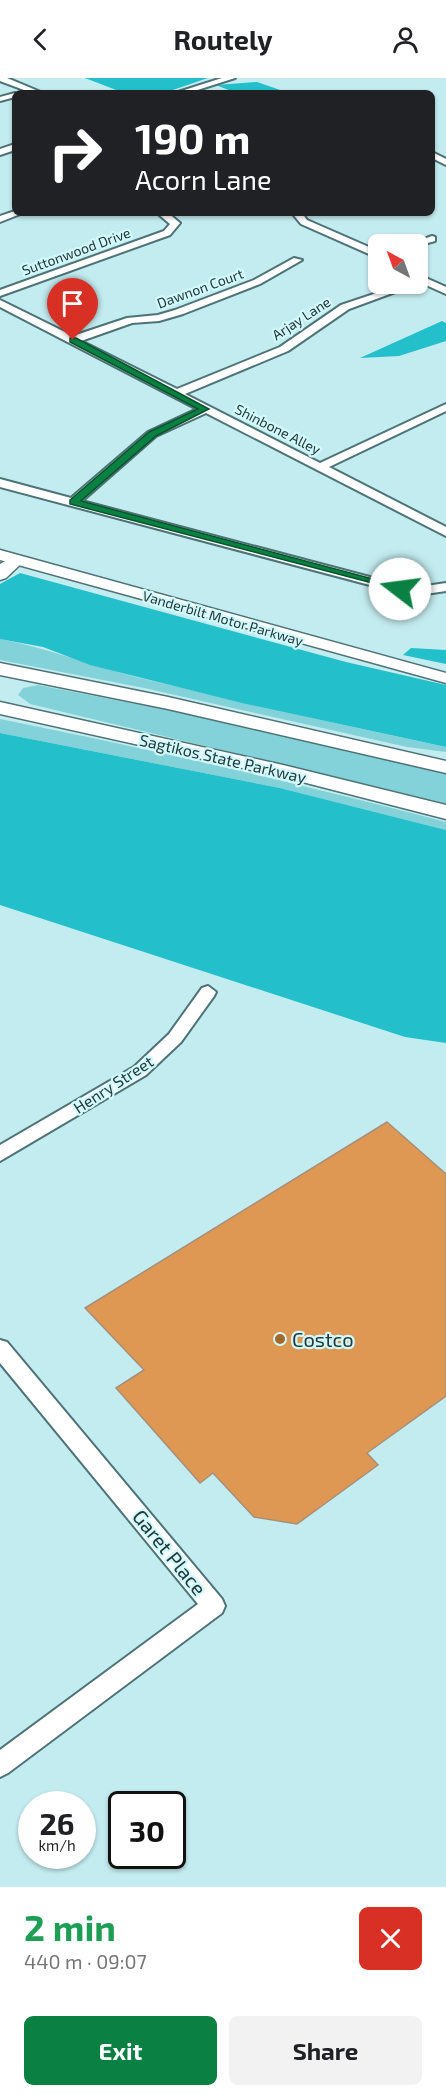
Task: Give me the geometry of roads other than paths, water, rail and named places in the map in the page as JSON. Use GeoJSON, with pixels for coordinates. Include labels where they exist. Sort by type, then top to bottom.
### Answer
{"type":"FeatureCollection","features":[{"type":"Feature","properties":{"kind":"highway"},"geometry":{"type":"LineString","coordinates":[[0,574],[8,558]]}},
{"type":"Feature","properties":{"kind":"highway"},"geometry":{"type":"LineString","coordinates":[[0,669],[248,721],[446,767]]}},
{"type":"Feature","properties":{"kind":"highway","name":"Sagtikos State Parkway"},"geometry":{"type":"LineString","coordinates":[[0,708],[283,771],[446,812]]}},
{"type":"Feature","properties":{"kind":"highway"},"geometry":{"type":"LineString","coordinates":[[248,721],[341,734],[446,758]]}},
{"type":"Feature","properties":{"kind":"main road","name":"Vanderbilt Motor Parkway"},"geometry":{"type":"LineString","coordinates":[[8,558],[446,678]]}},
{"type":"Feature","properties":{"kind":"street"},"geometry":{"type":"LineString","coordinates":[[0,78],[30,90]]}},
{"type":"Feature","properties":{"kind":"street"},"geometry":{"type":"LineString","coordinates":[[189,90],[231,78]]}},
{"type":"Feature","properties":{"kind":"street","name":"Suttonwood Drive"},"geometry":{"type":"LineString","coordinates":[[0,293],[167,233],[174,228],[175,223],[166,216]]}},
{"type":"Feature","properties":{"kind":"street"},"geometry":{"type":"LineString","coordinates":[[299,216],[304,222],[368,251]]}},
{"type":"Feature","properties":{"kind":"street"},"geometry":{"type":"LineString","coordinates":[[428,240],[432,239]]}},
{"type":"Feature","properties":{"kind":"street","name":"Dawnon Court"},"geometry":{"type":"LineString","coordinates":[[73,340],[131,320],[159,318],[178,312],[257,282],[297,260]]}},
{"type":"Feature","properties":{"kind":"street"},"geometry":{"type":"LineString","coordinates":[[428,285],[446,291]]}},
{"type":"Feature","properties":{"kind":"street","name":"Arjay Lane"},"geometry":{"type":"LineString","coordinates":[[175,394],[284,349],[345,307],[381,294]]}},
{"type":"Feature","properties":{"kind":"street","name":"Shinbone Alley"},"geometry":{"type":"LineString","coordinates":[[0,303],[446,532]]}},
{"type":"Feature","properties":{"kind":"street"},"geometry":{"type":"LineString","coordinates":[[320,467],[446,407]]}},
{"type":"Feature","properties":{"kind":"street"},"geometry":{"type":"LineString","coordinates":[[74,502],[152,434],[205,409]]}},
{"type":"Feature","properties":{"kind":"street"},"geometry":{"type":"LineString","coordinates":[[0,483],[400,589],[419,591],[446,587]]}},
{"type":"Feature","properties":{"kind":"street","name":"Henry Street"},"geometry":{"type":"LineString","coordinates":[[0,1154],[140,1071],[175,1038],[208,992]]}},
{"type":"Feature","properties":{"kind":"street","name":"Garet Place"},"geometry":{"type":"LineString","coordinates":[[0,1348],[214,1606],[0,1765]]}},
{"type":"Feature","properties":{"kind":"place","name":"Costco"},"geometry":{"type":"Point","coordinates":[280,1339]}}]}
